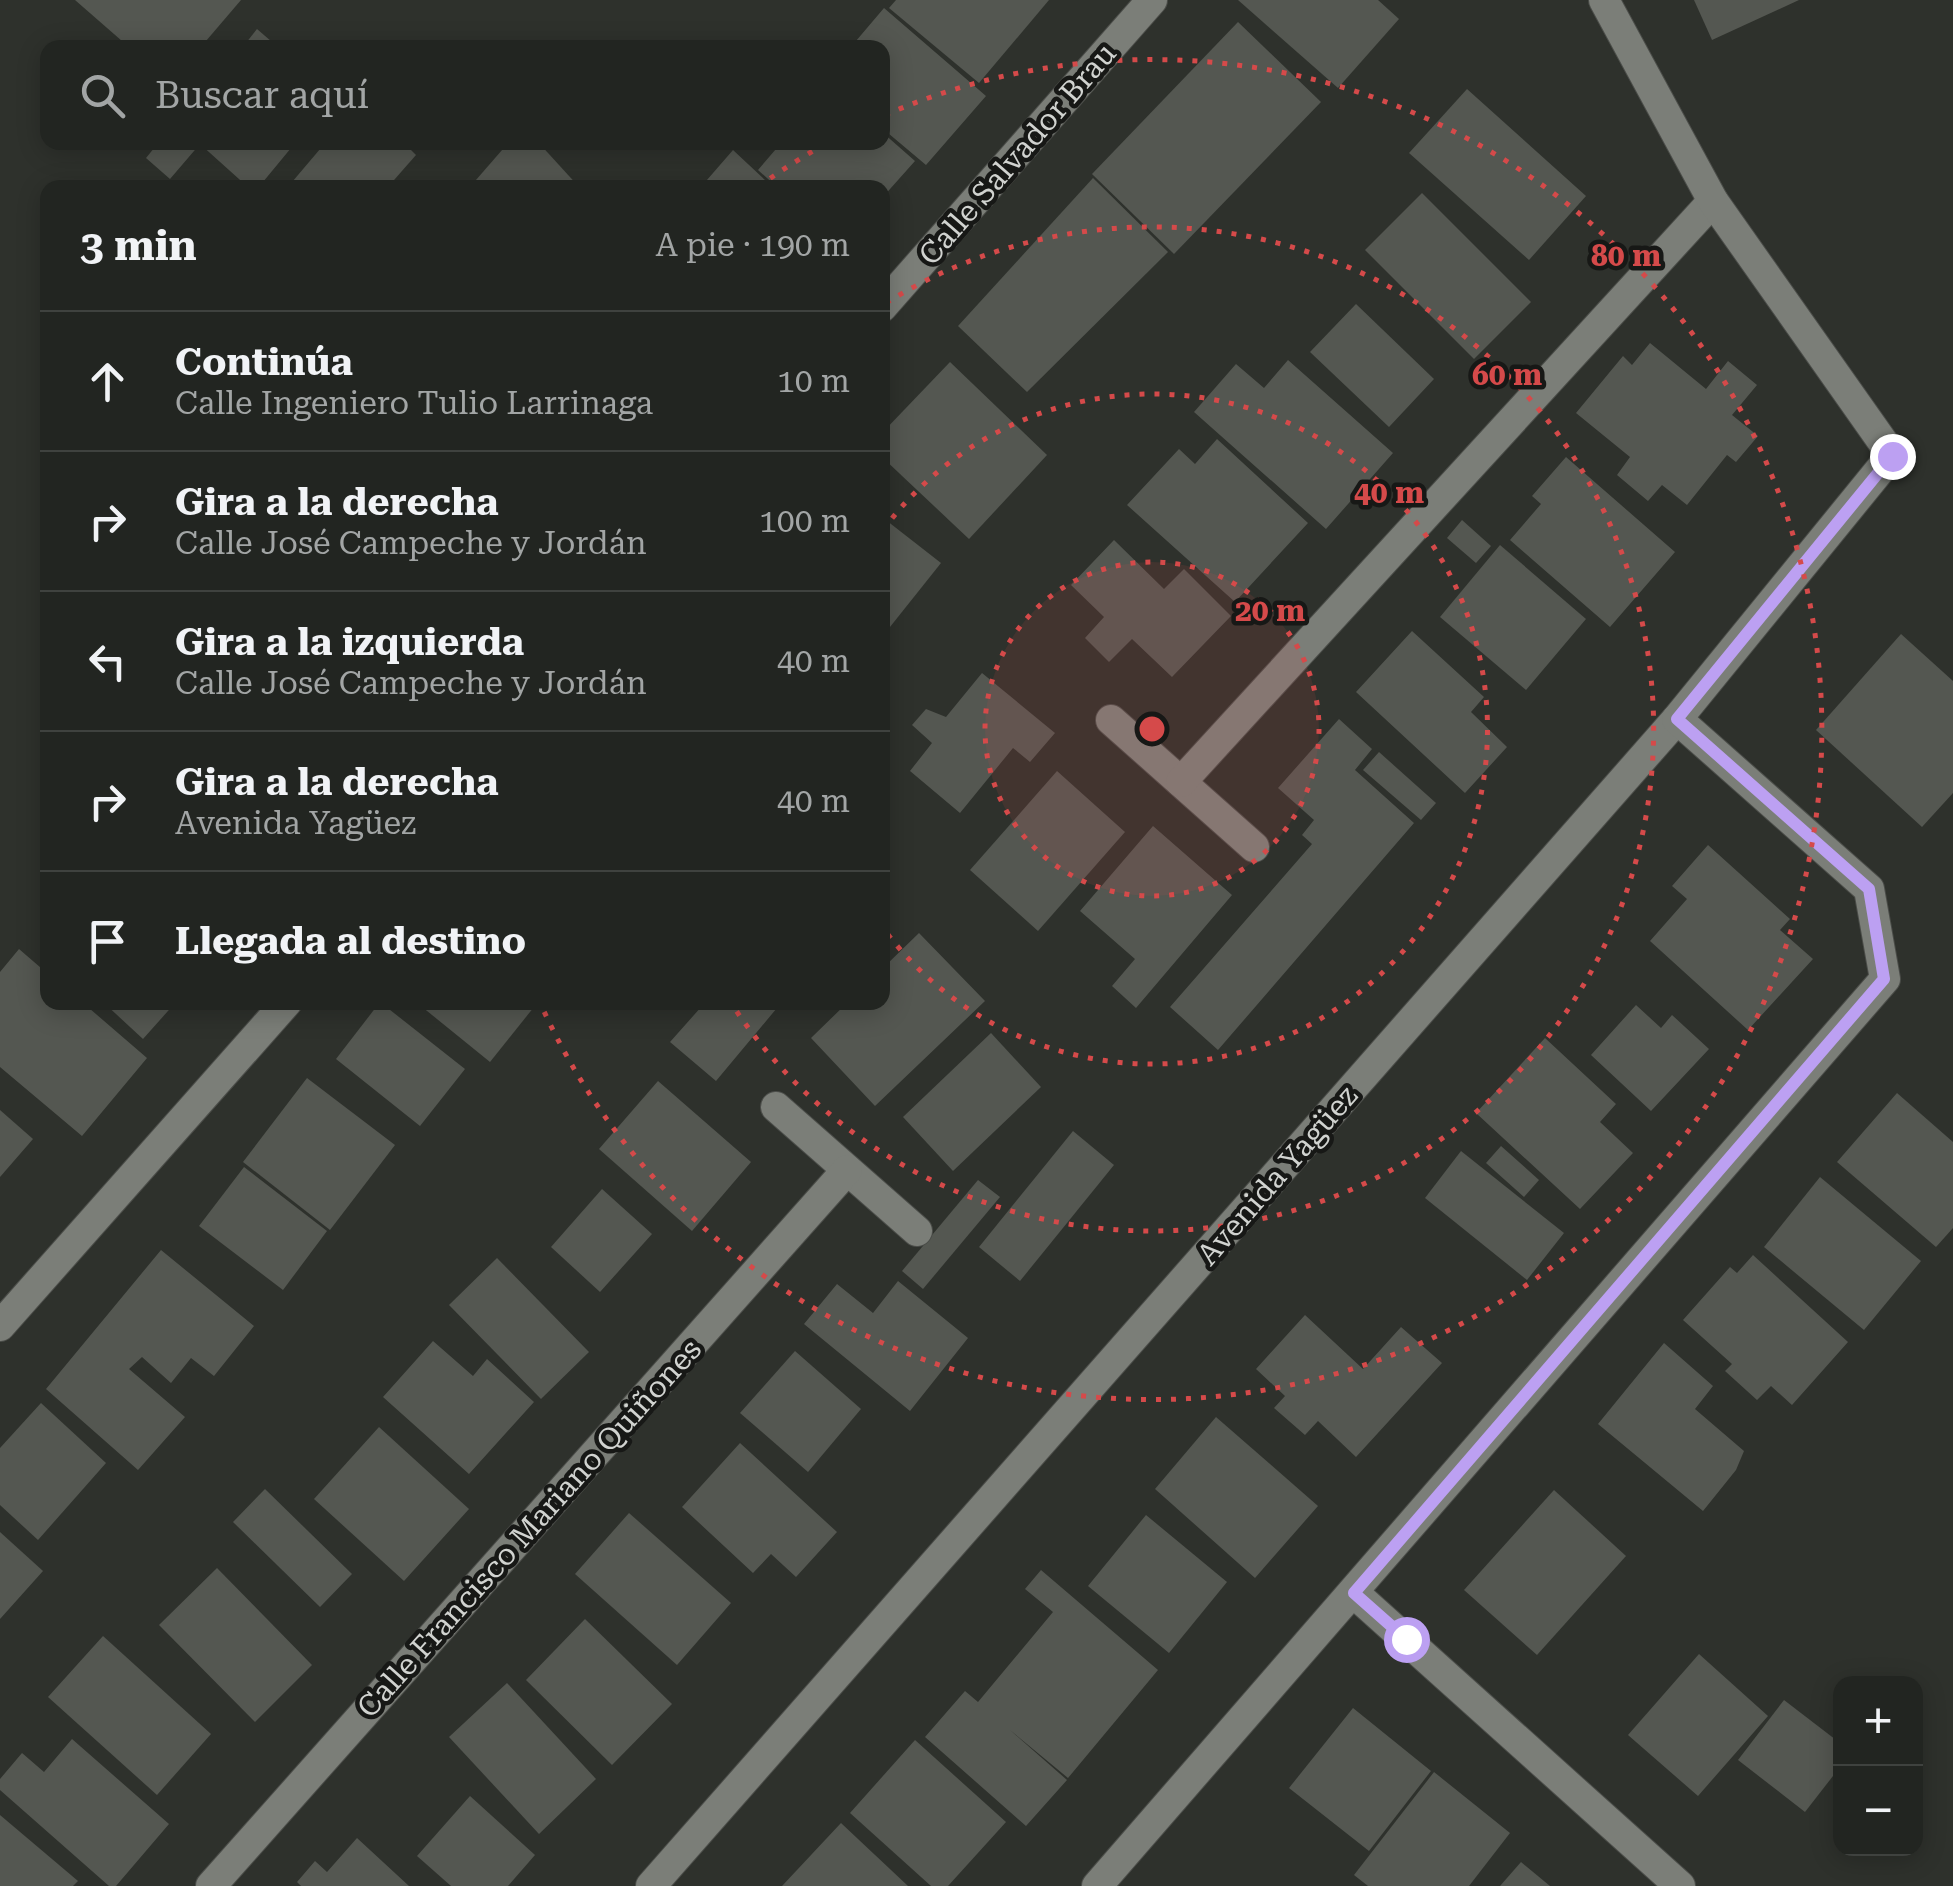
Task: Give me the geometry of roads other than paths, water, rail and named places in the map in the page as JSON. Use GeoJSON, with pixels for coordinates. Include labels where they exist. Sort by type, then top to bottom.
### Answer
{"type":"FeatureCollection","features":[{"type":"Feature","properties":{"kind":"street","name":"Calle Salvador Brau"},"geometry":{"type":"LineString","coordinates":[[890,298],[1152,0]]}},
{"type":"Feature","properties":{"kind":"street"},"geometry":{"type":"LineString","coordinates":[[1181,782],[1714,201],[1604,0]]}},
{"type":"Feature","properties":{"kind":"street","name":"Avenida Yagüez"},"geometry":{"type":"LineString","coordinates":[[652,1886],[1677,719],[1892,456],[1714,201]]}},
{"type":"Feature","properties":{"kind":"street"},"geometry":{"type":"LineString","coordinates":[[1097,1886],[1884,979],[1869,889],[1677,719]]}},
{"type":"Feature","properties":{"kind":"street"},"geometry":{"type":"LineString","coordinates":[[1111,720],[1254,847]]}},
{"type":"Feature","properties":{"kind":"street"},"geometry":{"type":"LineString","coordinates":[[0,1326],[280,1010]]}},
{"type":"Feature","properties":{"kind":"street"},"geometry":{"type":"LineString","coordinates":[[776,1107],[917,1231]]}},
{"type":"Feature","properties":{"kind":"street","name":"Calle Francisco Mariano Quiñones"},"geometry":{"type":"LineString","coordinates":[[211,1886],[847,1170]]}},
{"type":"Feature","properties":{"kind":"street"},"geometry":{"type":"LineString","coordinates":[[1354,1593],[1680,1886]]}}]}
